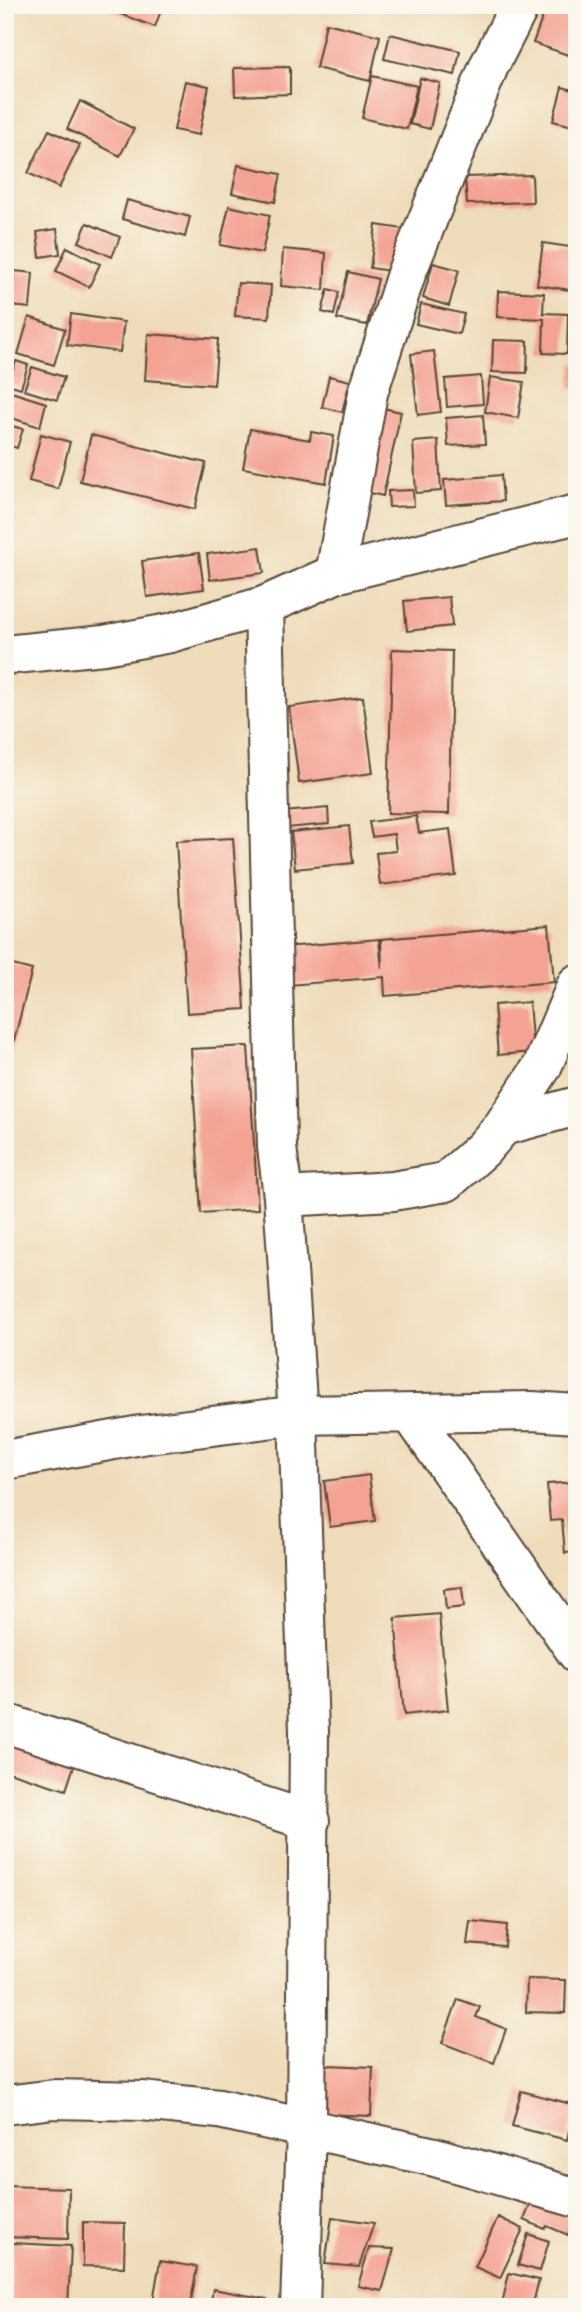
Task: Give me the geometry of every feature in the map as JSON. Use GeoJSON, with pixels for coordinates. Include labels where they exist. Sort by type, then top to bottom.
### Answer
{"type":"FeatureCollection","features":[{"type":"Feature","properties":{"kind":"street"},"geometry":{"type":"LineString","coordinates":[[335,575],[368,393],[406,274],[489,66],[520,5]]}},
{"type":"Feature","properties":{"kind":"street"},"geometry":{"type":"LineString","coordinates":[[5,655],[104,645],[170,633],[264,606],[335,575],[577,513]]}},
{"type":"Feature","properties":{"kind":"street"},"geometry":{"type":"LineString","coordinates":[[264,606],[277,1147],[298,1415],[310,1821],[306,2129],[300,2307]]}},
{"type":"Feature","properties":{"kind":"street"},"geometry":{"type":"LineString","coordinates":[[283,1197],[393,1191],[446,1182],[483,1149],[503,1126],[542,1067],[577,984]]}},
{"type":"Feature","properties":{"kind":"street"},"geometry":{"type":"LineString","coordinates":[[503,1126],[577,1106]]}},
{"type":"Feature","properties":{"kind":"street"},"geometry":{"type":"LineString","coordinates":[[5,1460],[141,1435],[298,1415],[533,1411],[577,1415]]}},
{"type":"Feature","properties":{"kind":"street"},"geometry":{"type":"LineString","coordinates":[[411,1413],[577,1653]]}},
{"type":"Feature","properties":{"kind":"street"},"geometry":{"type":"LineString","coordinates":[[5,1723],[310,1821]]}},
{"type":"Feature","properties":{"kind":"street"},"geometry":{"type":"LineString","coordinates":[[5,2105],[54,2099],[142,2101],[219,2109],[435,2157],[577,2198]]}},
{"type":"Feature","properties":{"kind":"building"},"geometry":{"type":"Polygon","coordinates":[[[114,5],[163,5],[155,27],[112,11],[114,5]]]}},
{"type":"Feature","properties":{"kind":"building"},"geometry":{"type":"Polygon","coordinates":[[[547,5],[577,5],[577,58],[533,43],[547,5]]]}},
{"type":"Feature","properties":{"kind":"building"},"geometry":{"type":"Polygon","coordinates":[[[326,23],[380,36],[370,81],[316,68],[326,23]]]}},
{"type":"Feature","properties":{"kind":"building"},"geometry":{"type":"Polygon","coordinates":[[[390,34],[460,51],[455,75],[384,59],[390,34]]]}},
{"type":"Feature","properties":{"kind":"building"},"geometry":{"type":"Polygon","coordinates":[[[290,67],[290,94],[235,96],[234,68],[290,67]]]}},
{"type":"Feature","properties":{"kind":"building"},"geometry":{"type":"Polygon","coordinates":[[[372,76],[417,86],[407,129],[362,118],[372,76]]]}},
{"type":"Feature","properties":{"kind":"building"},"geometry":{"type":"Polygon","coordinates":[[[420,78],[440,83],[430,129],[410,124],[420,78]]]}},
{"type":"Feature","properties":{"kind":"building"},"geometry":{"type":"Polygon","coordinates":[[[185,81],[209,86],[199,135],[174,130],[185,81]]]}},
{"type":"Feature","properties":{"kind":"building"},"geometry":{"type":"Polygon","coordinates":[[[562,87],[577,91],[577,127],[553,121],[562,87]]]}},
{"type":"Feature","properties":{"kind":"building"},"geometry":{"type":"Polygon","coordinates":[[[80,101],[134,129],[120,156],[67,129],[80,101]]]}},
{"type":"Feature","properties":{"kind":"building"},"geometry":{"type":"Polygon","coordinates":[[[49,130],[80,145],[59,188],[28,173],[49,130]]]}},
{"type":"Feature","properties":{"kind":"building"},"geometry":{"type":"Polygon","coordinates":[[[238,165],[281,174],[275,202],[232,193],[238,165]]]}},
{"type":"Feature","properties":{"kind":"building"},"geometry":{"type":"Polygon","coordinates":[[[532,175],[533,202],[467,204],[465,177],[532,175]]]}},
{"type":"Feature","properties":{"kind":"building"},"geometry":{"type":"Polygon","coordinates":[[[127,200],[190,217],[185,237],[122,219],[127,200]]]}},
{"type":"Feature","properties":{"kind":"building"},"geometry":{"type":"Polygon","coordinates":[[[229,206],[270,215],[262,253],[220,245],[229,206]]]}},
{"type":"Feature","properties":{"kind":"building"},"geometry":{"type":"Polygon","coordinates":[[[87,223],[120,237],[112,257],[79,242],[87,223]]]}},
{"type":"Feature","properties":{"kind":"building"},"geometry":{"type":"Polygon","coordinates":[[[376,225],[404,229],[397,272],[370,268],[376,225]]]}},
{"type":"Feature","properties":{"kind":"building"},"geometry":{"type":"Polygon","coordinates":[[[57,229],[60,254],[40,257],[37,232],[57,229]]]}},
{"type":"Feature","properties":{"kind":"building"},"geometry":{"type":"Polygon","coordinates":[[[543,243],[577,248],[577,291],[537,285],[543,243]]]}},
{"type":"Feature","properties":{"kind":"building"},"geometry":{"type":"Polygon","coordinates":[[[67,247],[100,264],[89,287],[56,271],[67,247]]]}},
{"type":"Feature","properties":{"kind":"building"},"geometry":{"type":"Polygon","coordinates":[[[283,249],[326,253],[324,290],[281,286],[283,249]]]}},
{"type":"Feature","properties":{"kind":"building"},"geometry":{"type":"Polygon","coordinates":[[[433,263],[459,270],[449,306],[423,298],[433,263]]]}},
{"type":"Feature","properties":{"kind":"building"},"geometry":{"type":"Polygon","coordinates":[[[14,271],[33,273],[30,308],[11,306],[14,271]]]}},
{"type":"Feature","properties":{"kind":"building"},"geometry":{"type":"Polygon","coordinates":[[[348,272],[378,279],[367,325],[337,319],[348,272]]]}},
{"type":"Feature","properties":{"kind":"building"},"geometry":{"type":"Polygon","coordinates":[[[238,283],[271,285],[269,318],[235,316],[238,283]]]}},
{"type":"Feature","properties":{"kind":"building"},"geometry":{"type":"Polygon","coordinates":[[[328,289],[339,292],[334,315],[322,312],[328,289]]]}},
{"type":"Feature","properties":{"kind":"building"},"geometry":{"type":"Polygon","coordinates":[[[498,291],[544,293],[543,313],[568,314],[567,354],[543,353],[544,319],[497,317],[498,291]]]}},
{"type":"Feature","properties":{"kind":"building"},"geometry":{"type":"Polygon","coordinates":[[[421,304],[464,314],[459,334],[416,324],[421,304]]]}},
{"type":"Feature","properties":{"kind":"building"},"geometry":{"type":"Polygon","coordinates":[[[71,314],[124,322],[120,352],[67,345],[71,314]]]}},
{"type":"Feature","properties":{"kind":"building"},"geometry":{"type":"Polygon","coordinates":[[[29,317],[65,329],[54,365],[18,354],[29,317]]]}},
{"type":"Feature","properties":{"kind":"building"},"geometry":{"type":"Polygon","coordinates":[[[148,334],[218,339],[214,385],[145,380],[148,334]]]}},
{"type":"Feature","properties":{"kind":"building"},"geometry":{"type":"Polygon","coordinates":[[[493,340],[528,341],[527,373],[492,372],[493,340]]]}},
{"type":"Feature","properties":{"kind":"building"},"geometry":{"type":"Polygon","coordinates":[[[434,351],[441,412],[418,415],[411,354],[434,351]]]}},
{"type":"Feature","properties":{"kind":"building"},"geometry":{"type":"Polygon","coordinates":[[[16,361],[28,365],[21,388],[8,384],[16,361]]]}},
{"type":"Feature","properties":{"kind":"building"},"geometry":{"type":"Polygon","coordinates":[[[573,363],[577,364],[577,388],[570,387],[573,363]]]}},
{"type":"Feature","properties":{"kind":"building"},"geometry":{"type":"Polygon","coordinates":[[[32,367],[64,377],[57,400],[24,390],[32,367]]]}},
{"type":"Feature","properties":{"kind":"building"},"geometry":{"type":"Polygon","coordinates":[[[329,376],[350,381],[342,412],[322,407],[329,376]]]}},
{"type":"Feature","properties":{"kind":"building"},"geometry":{"type":"Polygon","coordinates":[[[481,376],[483,404],[447,407],[445,379],[481,376]]]}},
{"type":"Feature","properties":{"kind":"building"},"geometry":{"type":"Polygon","coordinates":[[[490,377],[524,382],[518,418],[485,412],[490,377]]]}},
{"type":"Feature","properties":{"kind":"building"},"geometry":{"type":"Polygon","coordinates":[[[5,390],[46,403],[40,427],[5,416],[5,390]]]}},
{"type":"Feature","properties":{"kind":"building"},"geometry":{"type":"Polygon","coordinates":[[[383,408],[401,412],[383,496],[365,492],[383,408]]]}},
{"type":"Feature","properties":{"kind":"building"},"geometry":{"type":"Polygon","coordinates":[[[483,415],[485,444],[448,446],[446,418],[483,415]]]}},
{"type":"Feature","properties":{"kind":"building"},"geometry":{"type":"Polygon","coordinates":[[[5,424],[23,429],[17,448],[5,444],[5,424]]]}},
{"type":"Feature","properties":{"kind":"building"},"geometry":{"type":"Polygon","coordinates":[[[250,429],[310,440],[311,432],[334,436],[326,483],[243,468],[250,429]]]}},
{"type":"Feature","properties":{"kind":"building"},"geometry":{"type":"Polygon","coordinates":[[[41,434],[70,442],[58,489],[29,481],[41,434]]]}},
{"type":"Feature","properties":{"kind":"building"},"geometry":{"type":"Polygon","coordinates":[[[91,435],[206,463],[195,509],[80,481],[91,435]]]}},
{"type":"Feature","properties":{"kind":"building"},"geometry":{"type":"Polygon","coordinates":[[[438,440],[441,491],[416,493],[413,442],[438,440]]]}},
{"type":"Feature","properties":{"kind":"building"},"geometry":{"type":"Polygon","coordinates":[[[501,475],[503,501],[446,505],[444,480],[501,475]]]}},
{"type":"Feature","properties":{"kind":"building"},"geometry":{"type":"Polygon","coordinates":[[[413,490],[414,506],[389,507],[388,491],[413,490]]]}},
{"type":"Feature","properties":{"kind":"building"},"geometry":{"type":"Polygon","coordinates":[[[260,547],[264,573],[210,580],[207,554],[260,547]]]}},
{"type":"Feature","properties":{"kind":"building"},"geometry":{"type":"Polygon","coordinates":[[[199,553],[204,589],[147,597],[142,561],[199,553]]]}},
{"type":"Feature","properties":{"kind":"building"},"geometry":{"type":"Polygon","coordinates":[[[449,597],[452,626],[407,631],[404,601],[449,597]]]}},
{"type":"Feature","properties":{"kind":"building"},"geometry":{"type":"Polygon","coordinates":[[[392,649],[452,651],[449,814],[388,813],[392,649]]]}},
{"type":"Feature","properties":{"kind":"building"},"geometry":{"type":"Polygon","coordinates":[[[363,697],[373,773],[299,783],[289,707],[363,697]]]}},
{"type":"Feature","properties":{"kind":"building"},"geometry":{"type":"Polygon","coordinates":[[[328,808],[329,824],[286,828],[284,812],[328,808]]]}},
{"type":"Feature","properties":{"kind":"building"},"geometry":{"type":"Polygon","coordinates":[[[416,816],[419,833],[450,829],[456,876],[380,885],[376,853],[396,851],[394,834],[372,837],[369,822],[416,816]]]}},
{"type":"Feature","properties":{"kind":"building"},"geometry":{"type":"Polygon","coordinates":[[[349,826],[353,863],[295,869],[291,832],[349,826]]]}},
{"type":"Feature","properties":{"kind":"building"},"geometry":{"type":"Polygon","coordinates":[[[233,838],[245,1009],[187,1013],[176,841],[233,838]]]}},
{"type":"Feature","properties":{"kind":"building"},"geometry":{"type":"Polygon","coordinates":[[[549,925],[554,982],[385,996],[384,977],[277,986],[273,948],[379,939],[382,969],[381,939],[549,925]]]}},
{"type":"Feature","properties":{"kind":"building"},"geometry":{"type":"Polygon","coordinates":[[[5,963],[32,970],[6,1072],[5,1072],[5,963]]]}},
{"type":"Feature","properties":{"kind":"building"},"geometry":{"type":"Polygon","coordinates":[[[529,1002],[533,1052],[498,1055],[494,1005],[529,1002]]]}},
{"type":"Feature","properties":{"kind":"building"},"geometry":{"type":"Polygon","coordinates":[[[248,1046],[258,1209],[201,1213],[191,1049],[248,1046]]]}},
{"type":"Feature","properties":{"kind":"building"},"geometry":{"type":"Polygon","coordinates":[[[369,1475],[375,1521],[330,1527],[324,1481],[369,1475]]]}},
{"type":"Feature","properties":{"kind":"building"},"geometry":{"type":"Polygon","coordinates":[[[577,1482],[577,1552],[565,1553],[562,1520],[550,1521],[547,1484],[577,1482]]]}},
{"type":"Feature","properties":{"kind":"building"},"geometry":{"type":"Polygon","coordinates":[[[462,1587],[464,1607],[446,1609],[444,1589],[462,1587]]]}},
{"type":"Feature","properties":{"kind":"building"},"geometry":{"type":"Polygon","coordinates":[[[439,1614],[448,1710],[404,1715],[395,1618],[439,1614]]]}},
{"type":"Feature","properties":{"kind":"building"},"geometry":{"type":"Polygon","coordinates":[[[7,1741],[75,1763],[66,1790],[5,1771],[7,1741]]]}},
{"type":"Feature","properties":{"kind":"building"},"geometry":{"type":"Polygon","coordinates":[[[470,1921],[507,1925],[505,1947],[467,1944],[470,1921]]]}},
{"type":"Feature","properties":{"kind":"building"},"geometry":{"type":"Polygon","coordinates":[[[527,1979],[566,1980],[565,2013],[526,2012],[527,1979]]]}},
{"type":"Feature","properties":{"kind":"building"},"geometry":{"type":"Polygon","coordinates":[[[458,1999],[480,2007],[476,2017],[506,2029],[494,2063],[442,2043],[458,1999]]]}},
{"type":"Feature","properties":{"kind":"building"},"geometry":{"type":"Polygon","coordinates":[[[326,2065],[373,2067],[371,2116],[324,2114],[326,2065]]]}},
{"type":"Feature","properties":{"kind":"building"},"geometry":{"type":"Polygon","coordinates":[[[521,2091],[575,2105],[567,2140],[512,2126],[521,2091]]]}},
{"type":"Feature","properties":{"kind":"building"},"geometry":{"type":"Polygon","coordinates":[[[5,2186],[69,2188],[68,2239],[5,2237],[5,2186]]]}},
{"type":"Feature","properties":{"kind":"building"},"geometry":{"type":"Polygon","coordinates":[[[532,2200],[575,2219],[568,2235],[524,2220],[532,2200]]]}},
{"type":"Feature","properties":{"kind":"building"},"geometry":{"type":"Polygon","coordinates":[[[332,2217],[374,2223],[359,2267],[325,2264],[332,2217]]]}},
{"type":"Feature","properties":{"kind":"building"},"geometry":{"type":"Polygon","coordinates":[[[498,2217],[523,2229],[500,2278],[475,2267],[498,2217]]]}},
{"type":"Feature","properties":{"kind":"building"},"geometry":{"type":"Polygon","coordinates":[[[83,2222],[125,2223],[124,2267],[83,2266],[83,2222]]]}},
{"type":"Feature","properties":{"kind":"building"},"geometry":{"type":"Polygon","coordinates":[[[528,2234],[549,2241],[540,2271],[518,2265],[528,2234]]]}},
{"type":"Feature","properties":{"kind":"building"},"geometry":{"type":"Polygon","coordinates":[[[12,2243],[71,2246],[68,2307],[9,2307],[12,2243]]]}},
{"type":"Feature","properties":{"kind":"building"},"geometry":{"type":"Polygon","coordinates":[[[369,2248],[394,2249],[382,2291],[358,2286],[369,2248]]]}},
{"type":"Feature","properties":{"kind":"building"},"geometry":{"type":"Polygon","coordinates":[[[160,2261],[197,2267],[190,2307],[152,2307],[160,2261]]]}},
{"type":"Feature","properties":{"kind":"building"},"geometry":{"type":"Polygon","coordinates":[[[509,2273],[539,2280],[532,2307],[502,2304],[509,2273]]]}},
{"type":"Feature","properties":{"kind":"building"},"geometry":{"type":"Polygon","coordinates":[[[574,2287],[577,2287],[577,2307],[570,2307],[574,2287]]]}},
{"type":"Feature","properties":{"kind":"building"},"geometry":{"type":"Polygon","coordinates":[[[213,2289],[267,2299],[266,2307],[210,2307],[213,2289]]]}}]}
